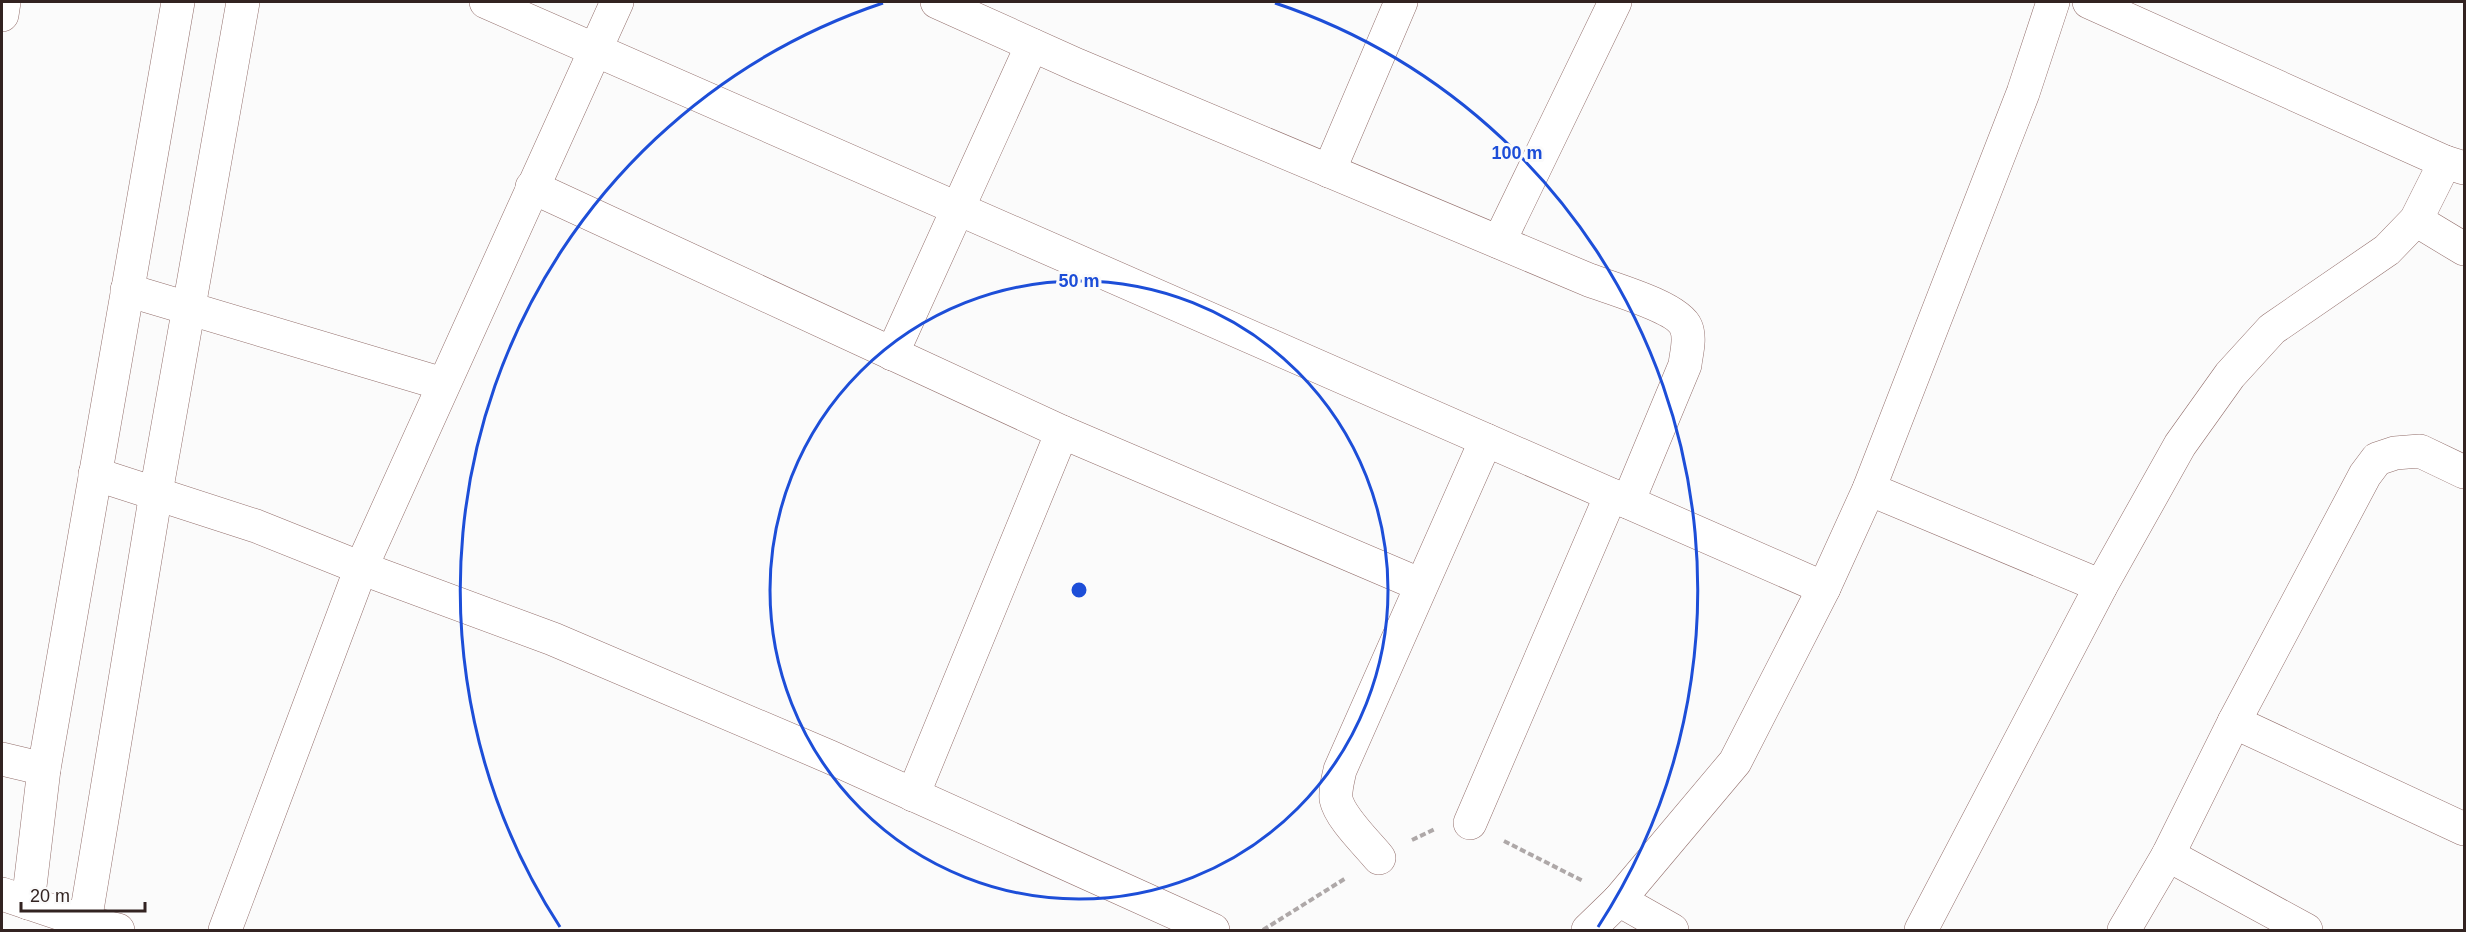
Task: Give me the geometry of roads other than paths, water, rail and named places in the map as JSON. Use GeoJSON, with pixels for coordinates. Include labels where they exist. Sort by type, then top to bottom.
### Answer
{"type":"FeatureCollection","features":[{"type":"Feature","properties":{"kind":"street"},"geometry":{"type":"LineString","coordinates":[[2,15],[4,2]]}},
{"type":"Feature","properties":{"kind":"street"},"geometry":{"type":"LineString","coordinates":[[45,912],[44,769],[178,2]]}},
{"type":"Feature","properties":{"kind":"street"},"geometry":{"type":"LineString","coordinates":[[45,912],[156,493],[243,2]]}},
{"type":"Feature","properties":{"kind":"street"},"geometry":{"type":"LineString","coordinates":[[486,2],[1824,588]]}},
{"type":"Feature","properties":{"kind":"street"},"geometry":{"type":"LineString","coordinates":[[225,930],[361,568],[617,2]]}},
{"type":"Feature","properties":{"kind":"street"},"geometry":{"type":"LineString","coordinates":[[937,2],[1032,45],[1329,171],[1671,312],[1686,327],[1688,342],[1685,365],[1619,499],[1470,823]]}},
{"type":"Feature","properties":{"kind":"street"},"geometry":{"type":"LineString","coordinates":[[1329,171],[1401,2]]}},
{"type":"Feature","properties":{"kind":"street"},"geometry":{"type":"LineString","coordinates":[[1499,242],[1615,2]]}},
{"type":"Feature","properties":{"kind":"street"},"geometry":{"type":"LineString","coordinates":[[1588,930],[1619,900],[1735,762],[1824,588],[1869,489],[2023,93],[2053,2]]}},
{"type":"Feature","properties":{"kind":"street"},"geometry":{"type":"LineString","coordinates":[[1921,930],[2101,586],[2180,445],[2230,375],[2272,329],[2387,250],[2416,220],[2455,165],[2089,2]]}},
{"type":"Feature","properties":{"kind":"street"},"geometry":{"type":"LineString","coordinates":[[892,354],[1032,45]]}},
{"type":"Feature","properties":{"kind":"street"},"geometry":{"type":"LineString","coordinates":[[532,187],[1062,432],[1421,585]]}},
{"type":"Feature","properties":{"kind":"street"},"geometry":{"type":"LineString","coordinates":[[2416,220],[2464,249]]}},
{"type":"Feature","properties":{"kind":"street"},"geometry":{"type":"LineString","coordinates":[[128,290],[443,384]]}},
{"type":"Feature","properties":{"kind":"street"},"geometry":{"type":"LineString","coordinates":[[913,795],[1062,432]]}},
{"type":"Feature","properties":{"kind":"street"},"geometry":{"type":"LineString","coordinates":[[1379,858],[1344,815],[1336,800],[1336,785],[1340,770],[1486,440]]}},
{"type":"Feature","properties":{"kind":"street"},"geometry":{"type":"LineString","coordinates":[[2124,930],[2168,855],[2234,722],[2365,475],[2377,459],[2395,453],[2420,451],[2464,472]]}},
{"type":"Feature","properties":{"kind":"street"},"geometry":{"type":"LineString","coordinates":[[95,474],[256,526],[361,568],[553,639],[830,757],[1213,930]]}},
{"type":"Feature","properties":{"kind":"street"},"geometry":{"type":"LineString","coordinates":[[1869,489],[2101,586]]}},
{"type":"Feature","properties":{"kind":"street"},"geometry":{"type":"LineString","coordinates":[[2234,722],[2464,829]]}},
{"type":"Feature","properties":{"kind":"street"},"geometry":{"type":"LineString","coordinates":[[2,759],[44,769]]}},
{"type":"Feature","properties":{"kind":"street"},"geometry":{"type":"LineString","coordinates":[[2168,855],[2306,930]]}},
{"type":"Feature","properties":{"kind":"street"},"geometry":{"type":"LineString","coordinates":[[1619,900],[1672,930]]}},
{"type":"Feature","properties":{"kind":"street"},"geometry":{"type":"LineString","coordinates":[[45,912],[118,930]]}}]}
